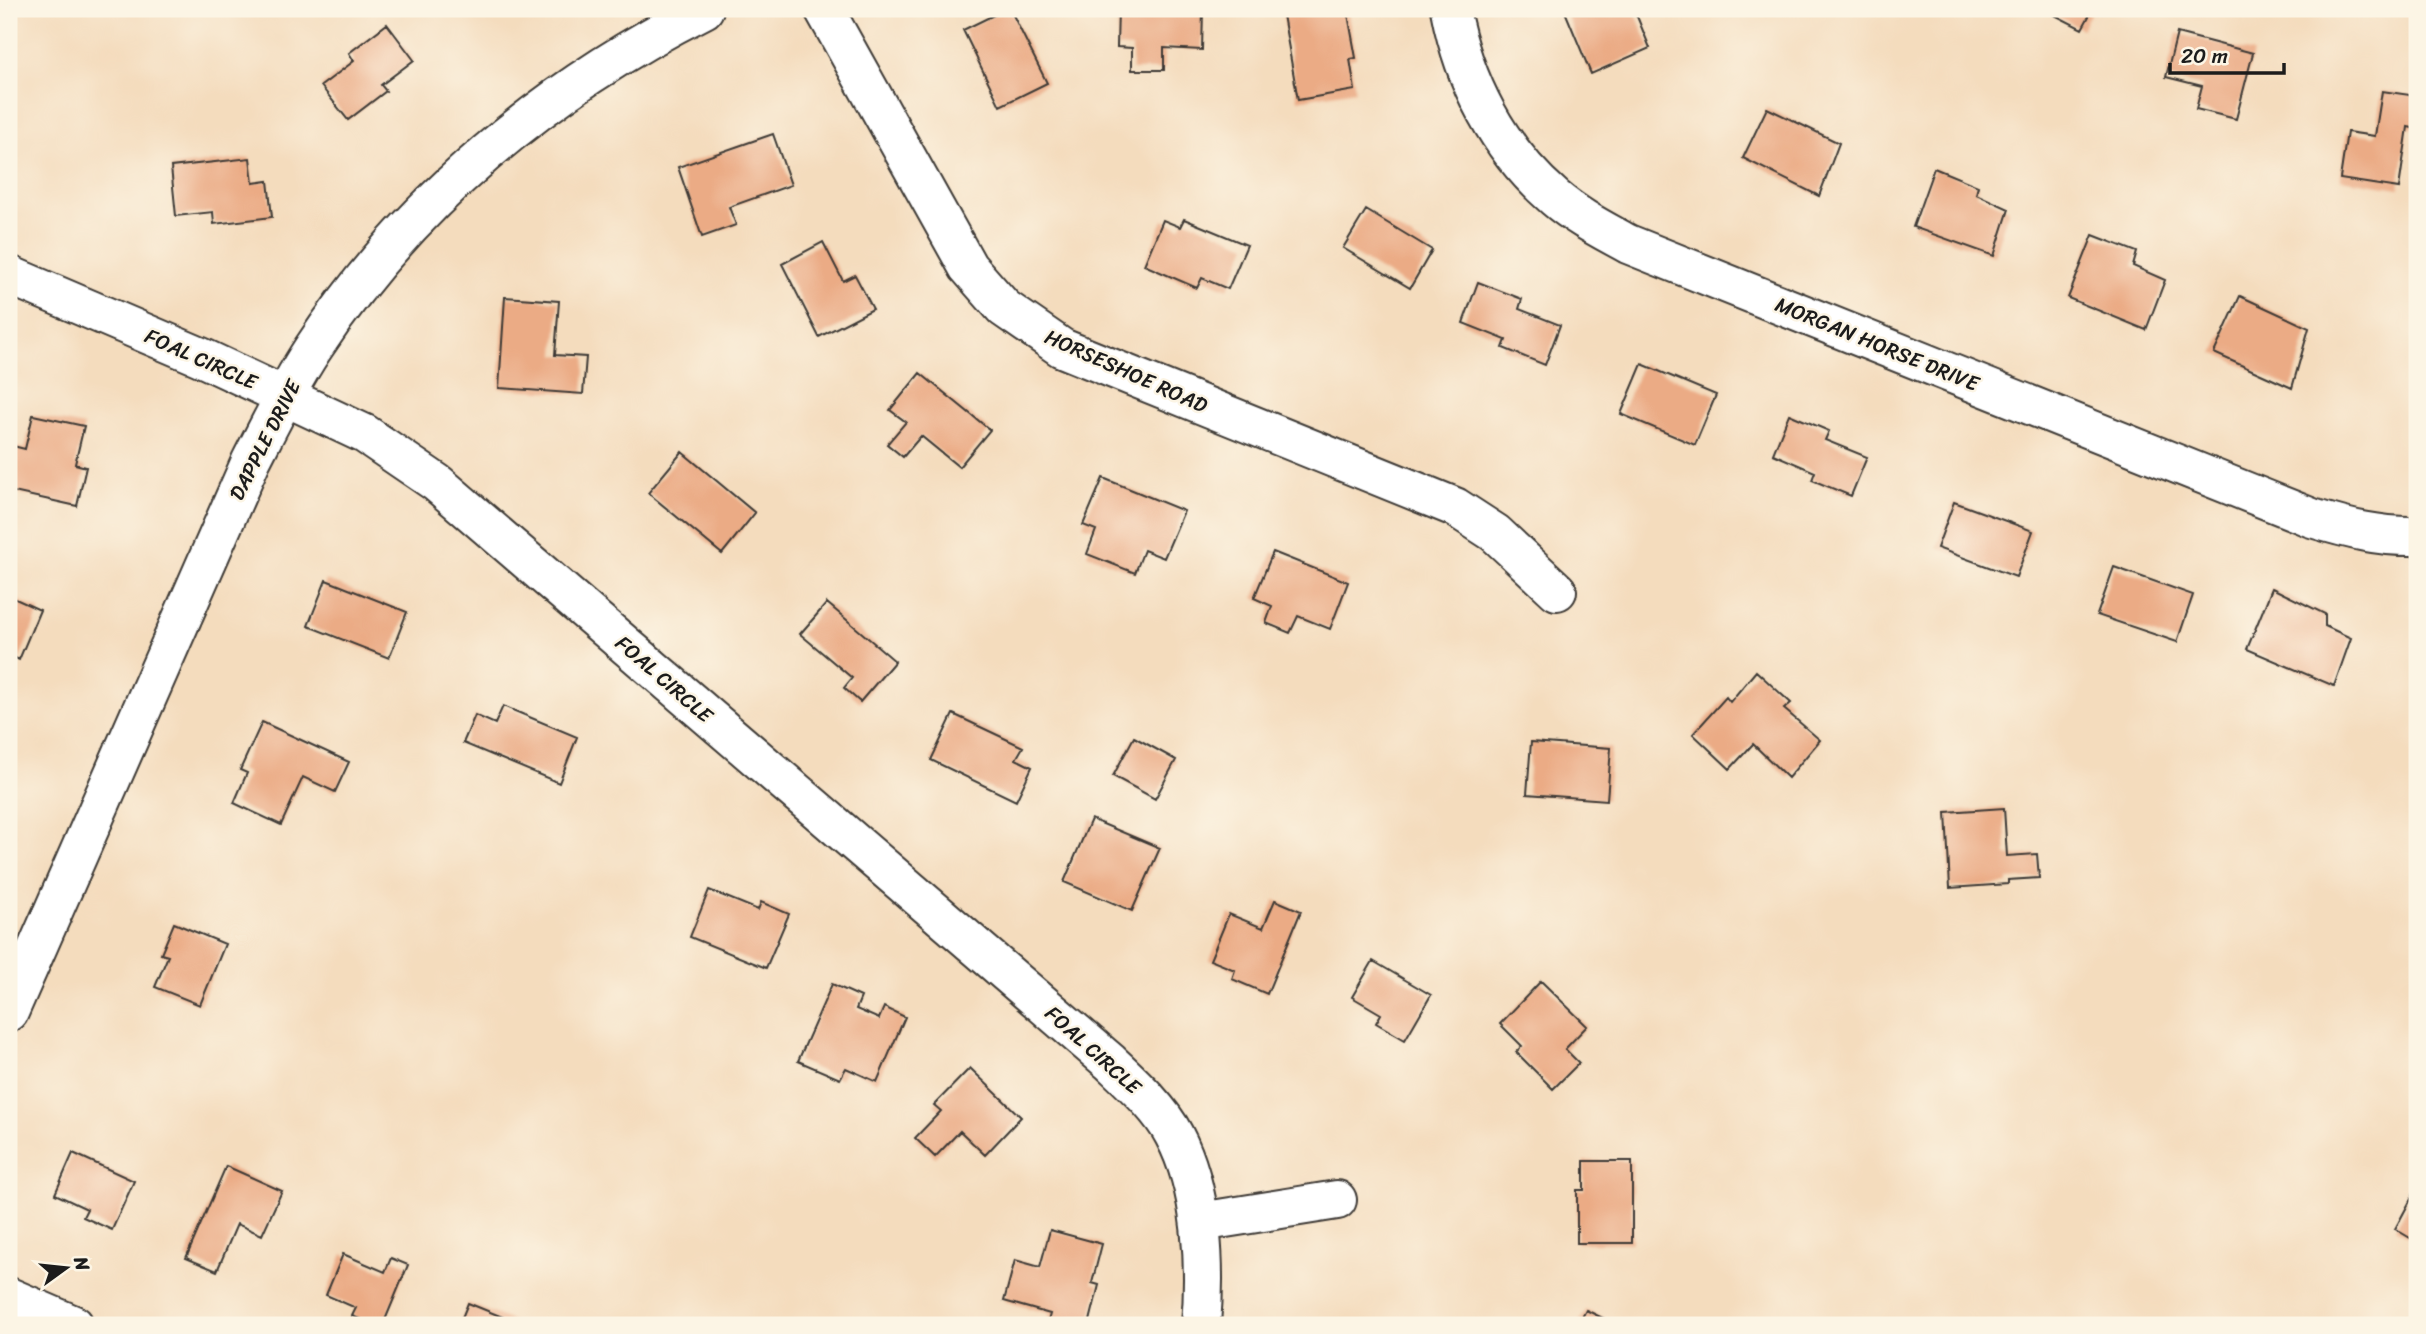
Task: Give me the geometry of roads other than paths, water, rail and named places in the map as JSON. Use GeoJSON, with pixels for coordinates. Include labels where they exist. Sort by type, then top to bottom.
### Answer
{"type":"FeatureCollection","features":[{"type":"Feature","properties":{"kind":"street","name":"DAPPLE DRIVE"},"geometry":{"type":"LineString","coordinates":[[9,1012],[251,461],[284,396],[311,351],[386,251],[442,192],[498,142],[558,96],[621,55],[704,9]]}},
{"type":"Feature","properties":{"kind":"street","name":"HORSESHOE ROAD"},"geometry":{"type":"LineString","coordinates":[[824,9],[968,267],[1004,308],[1062,348],[1455,507],[1495,533],[1557,591]]}},
{"type":"Feature","properties":{"kind":"street","name":"MORGAN HORSE DRIVE"},"geometry":{"type":"LineString","coordinates":[[1450,9],[1456,42],[1476,96],[1498,134],[1524,167],[1555,198],[1590,223],[1628,244],[2312,518],[2352,531],[2389,537],[2417,536]]}},
{"type":"Feature","properties":{"kind":"street","name":"FOAL CIRCLE"},"geometry":{"type":"LineString","coordinates":[[9,275],[201,357],[365,434],[437,483],[1110,1062],[1141,1092],[1174,1133],[1186,1164],[1200,1222],[1204,1283],[1200,1325]]}},
{"type":"Feature","properties":{"kind":"street"},"geometry":{"type":"LineString","coordinates":[[1200,1222],[1337,1200]]}},
{"type":"Feature","properties":{"kind":"street"},"geometry":{"type":"LineString","coordinates":[[9,1297],[74,1325]]}}]}
